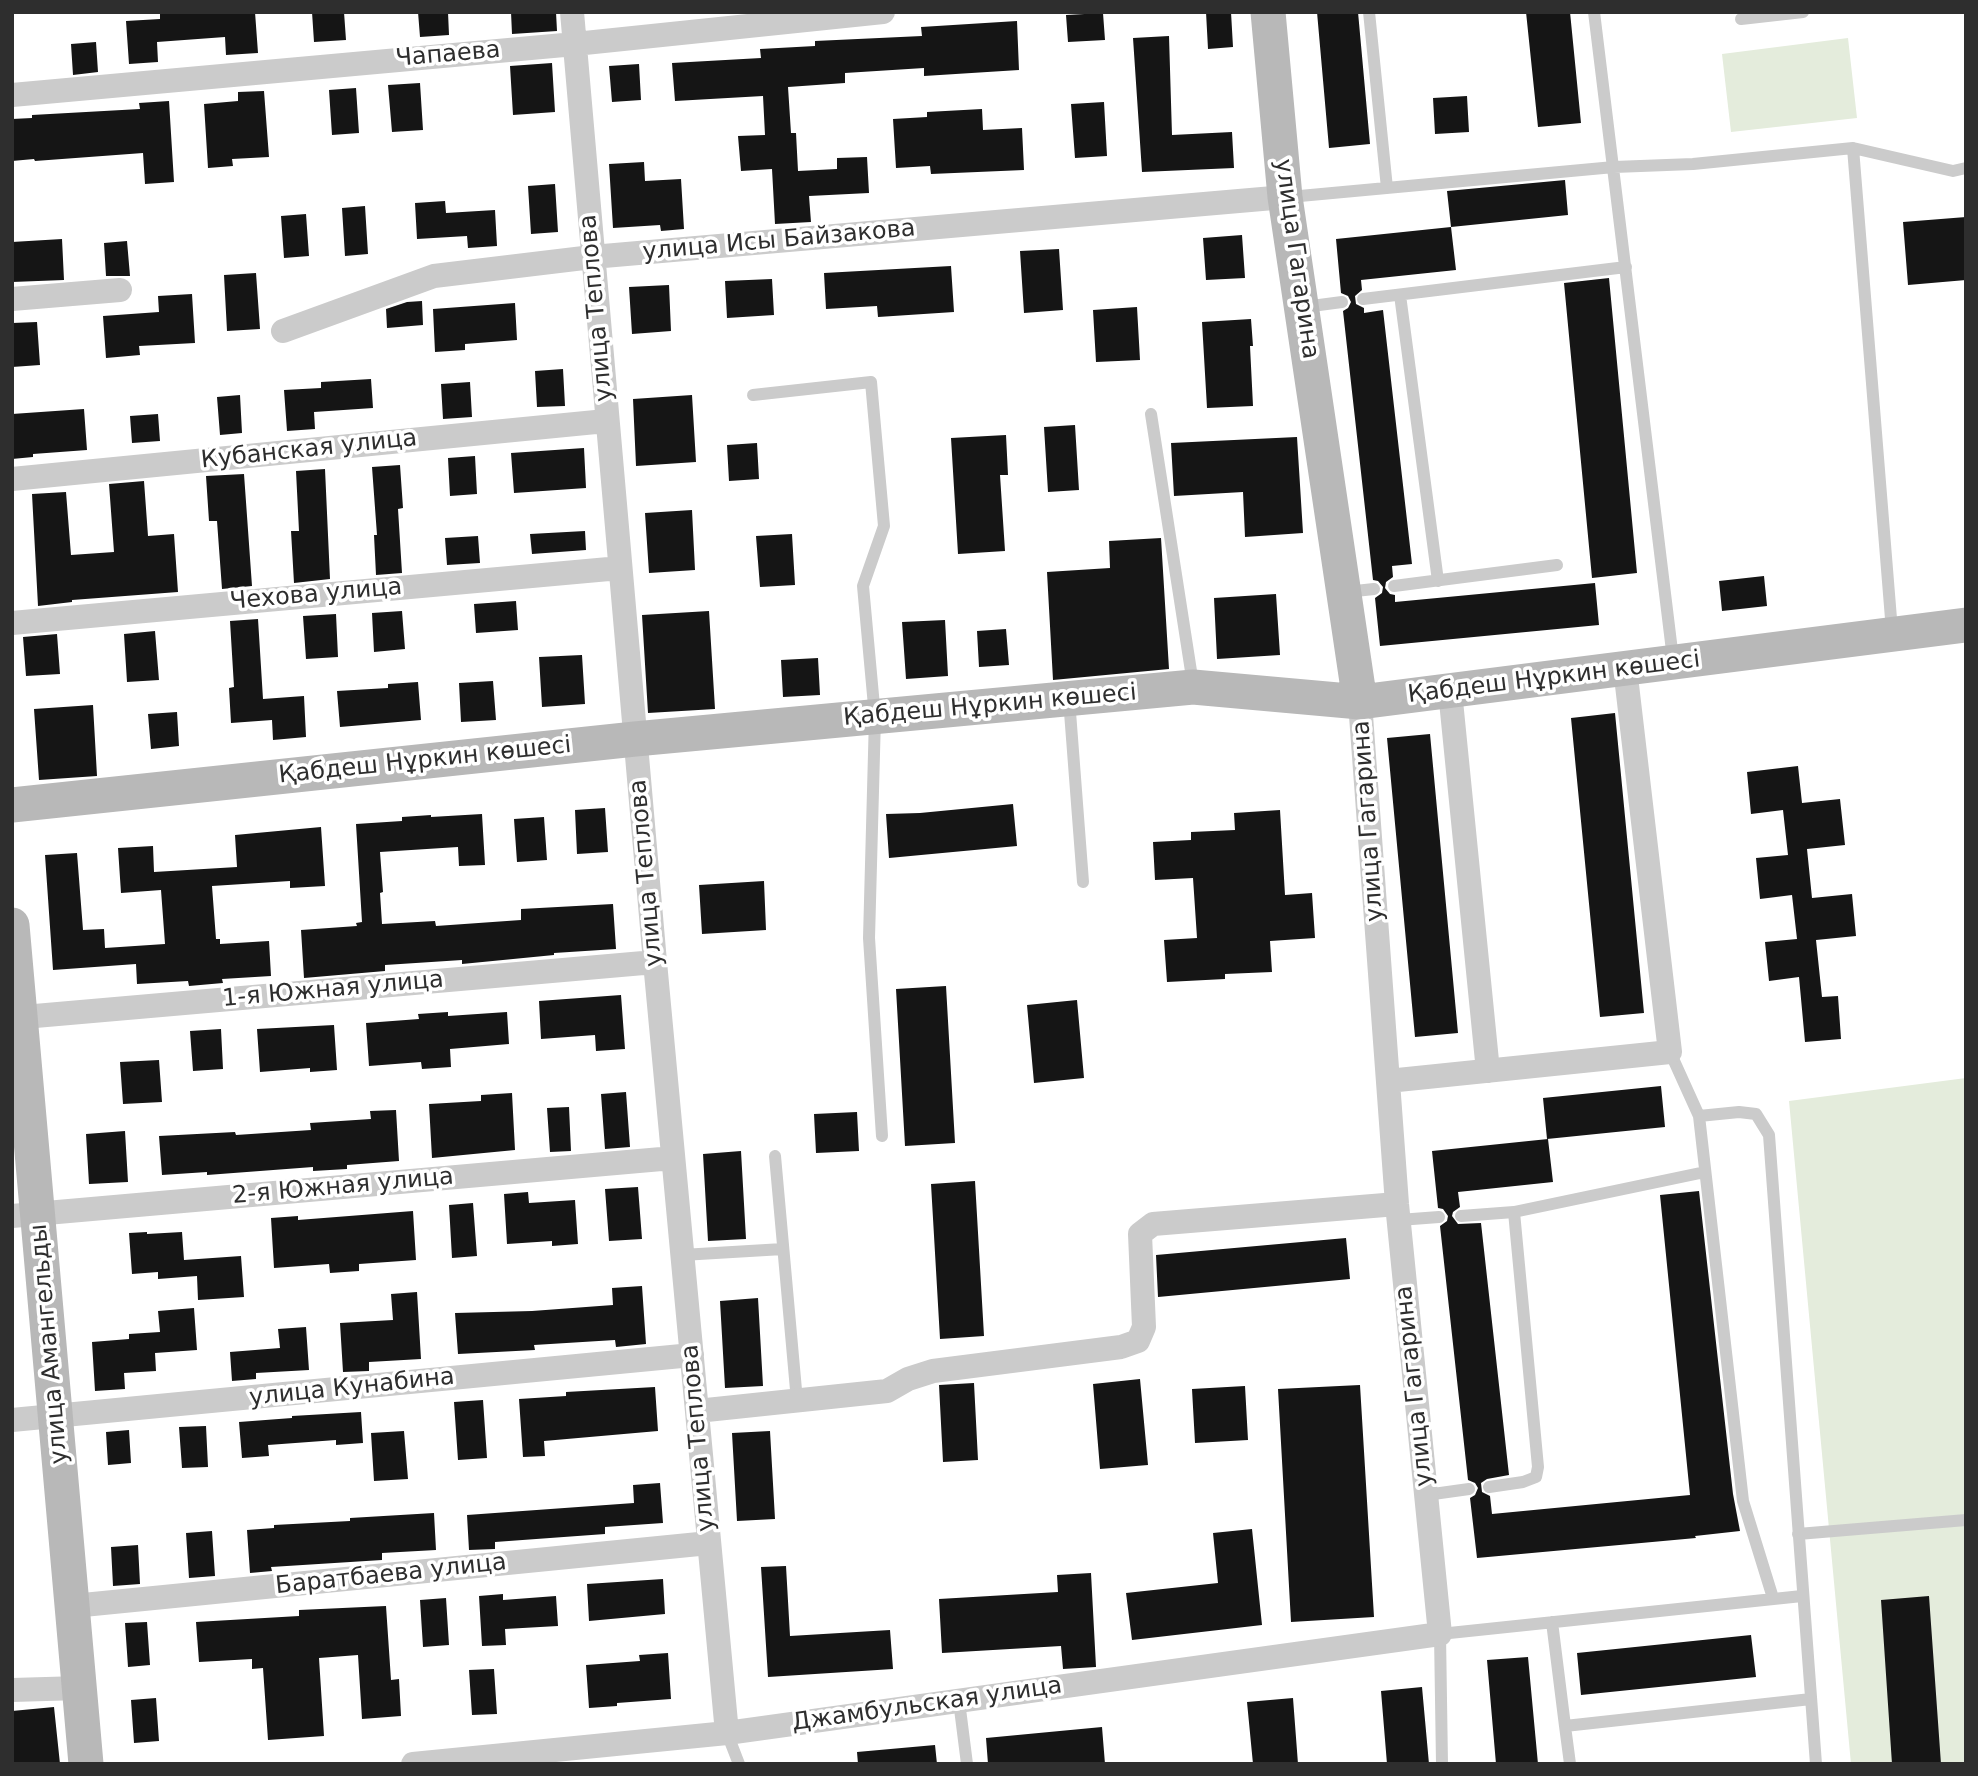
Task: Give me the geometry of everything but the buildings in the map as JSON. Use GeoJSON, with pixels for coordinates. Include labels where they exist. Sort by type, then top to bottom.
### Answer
{"type":"FeatureCollection","features":[{"type":"Feature","properties":{"kind":"street","name":"улица Теплова"},"geometry":{"type":"LineString","coordinates":[[572,12],[655,962],[727,1733]]}},
{"type":"Feature","properties":{"kind":"street","name":"Чапаева"},"geometry":{"type":"LineString","coordinates":[[12,95],[575,44],[883,12]]}},
{"type":"Feature","properties":{"kind":"street","name":"улица Гагарина"},"geometry":{"type":"LineString","coordinates":[[1268,12],[1285,197],[1301,307],[1359,591],[1360,702],[1398,1212],[1440,1634]]}},
{"type":"Feature","properties":{"kind":"street","name":"улица Исы Байзакова"},"geometry":{"type":"LineString","coordinates":[[283,331],[434,276],[592,257],[1285,197]]}},
{"type":"Feature","properties":{"kind":"street"},"geometry":{"type":"LineString","coordinates":[[12,299],[120,290]]}},
{"type":"Feature","properties":{"kind":"street","name":"Кубанская улица"},"geometry":{"type":"LineString","coordinates":[[12,478],[607,421]]}},
{"type":"Feature","properties":{"kind":"street","name":"Чехова улица"},"geometry":{"type":"LineString","coordinates":[[12,623],[620,568]]}},
{"type":"Feature","properties":{"kind":"street","name":"Қабдеш Нұркин көшесі"},"geometry":{"type":"LineString","coordinates":[[12,805],[635,739],[1194,687],[1360,702],[1966,625]]}},
{"type":"Feature","properties":{"kind":"street"},"geometry":{"type":"LineString","coordinates":[[1388,1081],[1670,1052],[1625,668]]}},
{"type":"Feature","properties":{"kind":"street"},"geometry":{"type":"LineString","coordinates":[[1450,691],[1488,1071]]}},
{"type":"Feature","properties":{"kind":"street","name":"улица Амангельды"},"geometry":{"type":"LineString","coordinates":[[12,925],[25,1215],[56,1416],[86,1764]]}},
{"type":"Feature","properties":{"kind":"street","name":"1-я Южная улица"},"geometry":{"type":"LineString","coordinates":[[16,1018],[655,962]]}},
{"type":"Feature","properties":{"kind":"street","name":"2-я Южная улица"},"geometry":{"type":"LineString","coordinates":[[25,1215],[673,1158]]}},
{"type":"Feature","properties":{"kind":"street"},"geometry":{"type":"LineString","coordinates":[[697,1411],[887,1391],[908,1379],[933,1371],[1121,1347],[1138,1341],[1144,1327],[1140,1234],[1153,1224],[1398,1212]]}},
{"type":"Feature","properties":{"kind":"street","name":"улица Кунабина"},"geometry":{"type":"LineString","coordinates":[[12,1420],[692,1355]]}},
{"type":"Feature","properties":{"kind":"street","name":"Баратбаева улица"},"geometry":{"type":"LineString","coordinates":[[73,1606],[709,1543]]}},
{"type":"Feature","properties":{"kind":"street","name":"Джамбульская улица"},"geometry":{"type":"LineString","coordinates":[[413,1764],[727,1733],[1440,1634]]}},
{"type":"Feature","properties":{"kind":"street"},"geometry":{"type":"LineString","coordinates":[[12,1690],[80,1688]]}},
{"type":"Feature","properties":{"kind":"lane"},"geometry":{"type":"LineString","coordinates":[[1369,12],[1387,188]]}},
{"type":"Feature","properties":{"kind":"lane"},"geometry":{"type":"LineString","coordinates":[[1594,12],[1673,663]]}},
{"type":"Feature","properties":{"kind":"lane"},"geometry":{"type":"LineString","coordinates":[[1741,19],[1803,12]]}},
{"type":"Feature","properties":{"kind":"lane"},"geometry":{"type":"LineString","coordinates":[[1285,197],[1614,167],[1693,164],[1853,148],[1953,171],[1966,168]]}},
{"type":"Feature","properties":{"kind":"lane"},"geometry":{"type":"LineString","coordinates":[[1853,148],[1892,635]]}},
{"type":"Feature","properties":{"kind":"lane"},"geometry":{"type":"LineString","coordinates":[[1363,299],[1626,267]]}},
{"type":"Feature","properties":{"kind":"lane"},"geometry":{"type":"LineString","coordinates":[[1400,295],[1438,581]]}},
{"type":"Feature","properties":{"kind":"lane"},"geometry":{"type":"LineString","coordinates":[[1301,307],[1342,302]]}},
{"type":"Feature","properties":{"kind":"lane"},"geometry":{"type":"LineString","coordinates":[[753,396],[871,382],[884,526],[863,586],[875,717],[869,939],[882,1136]]}},
{"type":"Feature","properties":{"kind":"lane"},"geometry":{"type":"LineString","coordinates":[[1151,414],[1194,687]]}},
{"type":"Feature","properties":{"kind":"lane"},"geometry":{"type":"LineString","coordinates":[[1394,586],[1557,565]]}},
{"type":"Feature","properties":{"kind":"lane"},"geometry":{"type":"LineString","coordinates":[[1069,699],[1083,882]]}},
{"type":"Feature","properties":{"kind":"lane"},"geometry":{"type":"LineString","coordinates":[[1670,1052],[1699,1116],[1743,1501],[1773,1598]]}},
{"type":"Feature","properties":{"kind":"lane"},"geometry":{"type":"LineString","coordinates":[[1699,1116],[1739,1112],[1756,1114],[1769,1135],[1816,1764]]}},
{"type":"Feature","properties":{"kind":"lane"},"geometry":{"type":"LineString","coordinates":[[775,1156],[797,1401]]}},
{"type":"Feature","properties":{"kind":"lane"},"geometry":{"type":"LineString","coordinates":[[1461,1216],[1514,1212],[1705,1171]]}},
{"type":"Feature","properties":{"kind":"lane"},"geometry":{"type":"LineString","coordinates":[[1398,1212],[1439,1217]]}},
{"type":"Feature","properties":{"kind":"lane"},"geometry":{"type":"LineString","coordinates":[[1489,1487],[1536,1477],[1538,1467],[1514,1212]]}},
{"type":"Feature","properties":{"kind":"lane"},"geometry":{"type":"LineString","coordinates":[[682,1255],[783,1249]]}},
{"type":"Feature","properties":{"kind":"lane"},"geometry":{"type":"LineString","coordinates":[[1426,1495],[1469,1489]]}},
{"type":"Feature","properties":{"kind":"lane"},"geometry":{"type":"LineString","coordinates":[[1798,1534],[1966,1520]]}},
{"type":"Feature","properties":{"kind":"lane"},"geometry":{"type":"LineString","coordinates":[[1442,1764],[1440,1634],[1802,1596]]}},
{"type":"Feature","properties":{"kind":"lane"},"geometry":{"type":"LineString","coordinates":[[1552,1622],[1570,1764]]}},
{"type":"Feature","properties":{"kind":"lane"},"geometry":{"type":"LineString","coordinates":[[1565,1726],[1811,1699]]}},
{"type":"Feature","properties":{"kind":"lane"},"geometry":{"type":"LineString","coordinates":[[959,1701],[967,1764]]}},
{"type":"Feature","properties":{"kind":"lane"},"geometry":{"type":"LineString","coordinates":[[727,1733],[739,1764]]}},
{"type":"Feature","properties":{"kind":"green space"},"geometry":{"type":"Polygon","coordinates":[[[1848,38],[1857,118],[1731,132],[1722,54],[1848,38]]]}},
{"type":"Feature","properties":{"kind":"green space"},"geometry":{"type":"Polygon","coordinates":[[[1966,1078],[1966,1764],[1851,1764],[1789,1101],[1966,1078]]]}}]}
